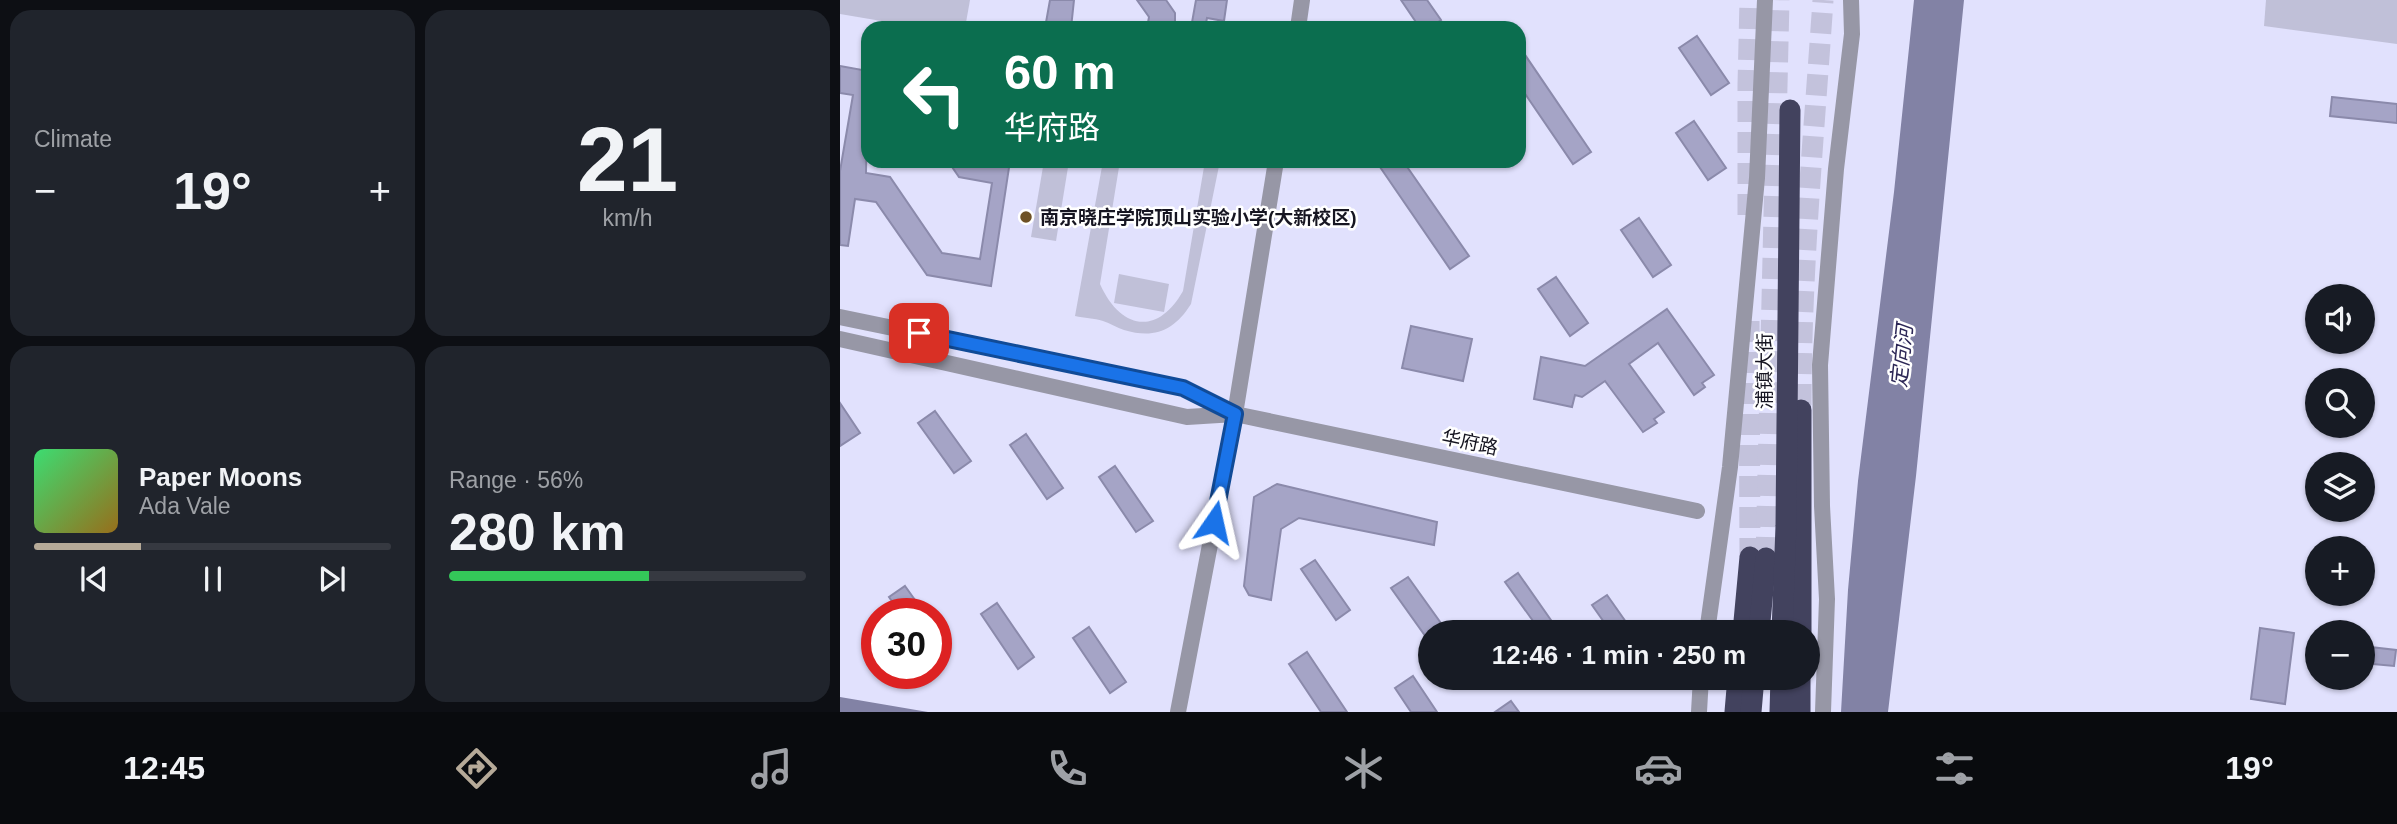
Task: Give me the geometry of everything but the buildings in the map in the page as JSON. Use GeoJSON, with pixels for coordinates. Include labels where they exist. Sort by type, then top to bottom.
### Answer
{"type":"FeatureCollection","features":[{"type":"Feature","properties":{"kind":"highway","name":"浦镇大街"},"geometry":{"type":"LineString","coordinates":[[1782,620],[1786,526],[1790,110]]}},
{"type":"Feature","properties":{"kind":"highway","name":"浦镇大街"},"geometry":{"type":"LineString","coordinates":[[1801,405],[1801,620]]}},
{"type":"Feature","properties":{"kind":"highway"},"geometry":{"type":"LineString","coordinates":[[1745,620],[1758,557],[1759,620]]}},
{"type":"Feature","properties":{"kind":"highway"},"geometry":{"type":"LineString","coordinates":[[1735,712],[1737,690]]}},
{"type":"Feature","properties":{"kind":"highway"},"geometry":{"type":"LineString","coordinates":[[1751,712],[1754,690]]}},
{"type":"Feature","properties":{"kind":"highway"},"geometry":{"type":"LineString","coordinates":[[1780,712],[1781,690]]}},
{"type":"Feature","properties":{"kind":"highway"},"geometry":{"type":"LineString","coordinates":[[1800,690],[1800,712]]}},
{"type":"Feature","properties":{"kind":"street"},"geometry":{"type":"LineString","coordinates":[[1299,21],[1302,0]]}},
{"type":"Feature","properties":{"kind":"street"},"geometry":{"type":"LineString","coordinates":[[1709,620],[1730,467],[1757,178],[1765,0]]}},
{"type":"Feature","properties":{"kind":"street"},"geometry":{"type":"LineString","coordinates":[[1823,712],[1827,599],[1822,506],[1820,365],[1836,169],[1852,34],[1850,0]]}},
{"type":"Feature","properties":{"kind":"street"},"geometry":{"type":"LineString","coordinates":[[1178,712],[1235,414],[1275,168]]}},
{"type":"Feature","properties":{"kind":"street","name":"华府路"},"geometry":{"type":"LineString","coordinates":[[840,317],[1183,388],[1235,414],[1697,511]]}},
{"type":"Feature","properties":{"kind":"street","name":"华府路"},"geometry":{"type":"LineString","coordinates":[[840,339],[1187,417],[1235,414]]}},
{"type":"Feature","properties":{"kind":"street"},"geometry":{"type":"LineString","coordinates":[[1699,712],[1700,690]]}},
{"type":"Feature","properties":{"kind":"shaded area"},"geometry":{"type":"Polygon","coordinates":[[[840,0],[970,0],[966,21],[882,21],[840,14],[840,0]]]}},
{"type":"Feature","properties":{"kind":"shaded area"},"geometry":{"type":"Polygon","coordinates":[[[2266,0],[2397,0],[2397,44],[2264,26],[2266,0]]]}},
{"type":"Feature","properties":{"kind":"shaded area"},"geometry":{"type":"Polygon","coordinates":[[[1043,168],[1068,168],[1056,241],[1031,237],[1043,168]]]}},
{"type":"Feature","properties":{"kind":"shaded area"},"geometry":{"type":"Polygon","coordinates":[[[1102,168],[1119,168],[1100,284],[1118,311],[1139,322],[1162,316],[1183,291],[1204,168],[1219,168],[1191,304],[1178,321],[1162,330],[1145,334],[1121,329],[1100,320],[1075,316],[1102,168]]]}},
{"type":"Feature","properties":{"kind":"shaded area"},"geometry":{"type":"Polygon","coordinates":[[[1119,274],[1169,284],[1164,312],[1114,303],[1119,274]]]}},
{"type":"Feature","properties":{"kind":"water","name":"定向河"},"geometry":{"type":"Polygon","coordinates":[[[1914,0],[1964,0],[1916,476],[1888,712],[1841,712],[1858,481],[1894,192],[1914,0]]]}},
{"type":"Feature","properties":{"kind":"water"},"geometry":{"type":"Polygon","coordinates":[[[840,697],[928,712],[840,712],[840,697]]]}},
{"type":"Feature","properties":{"kind":"tunnel"},"geometry":{"type":"LineString","coordinates":[[1748,215],[1750,0]]}},
{"type":"Feature","properties":{"kind":"tunnel"},"geometry":{"type":"LineString","coordinates":[[1766,558],[1779,0]]}},
{"type":"Feature","properties":{"kind":"tunnel"},"geometry":{"type":"LineString","coordinates":[[1801,405],[1806,253],[1823,0]]}},
{"type":"Feature","properties":{"kind":"tunnel"},"geometry":{"type":"LineString","coordinates":[[1749,321],[1750,557]]}},
{"type":"Feature","properties":{"kind":"place","name":"南京晓庄学院顶山实验小学(大新校区)"},"geometry":{"type":"Point","coordinates":[1026,217]}},
{"type":"Feature","properties":{"kind":"route"},"geometry":{"type":"LineString","coordinates":[[919,333],[1183,388],[1235,414],[1214,522]]}}]}
